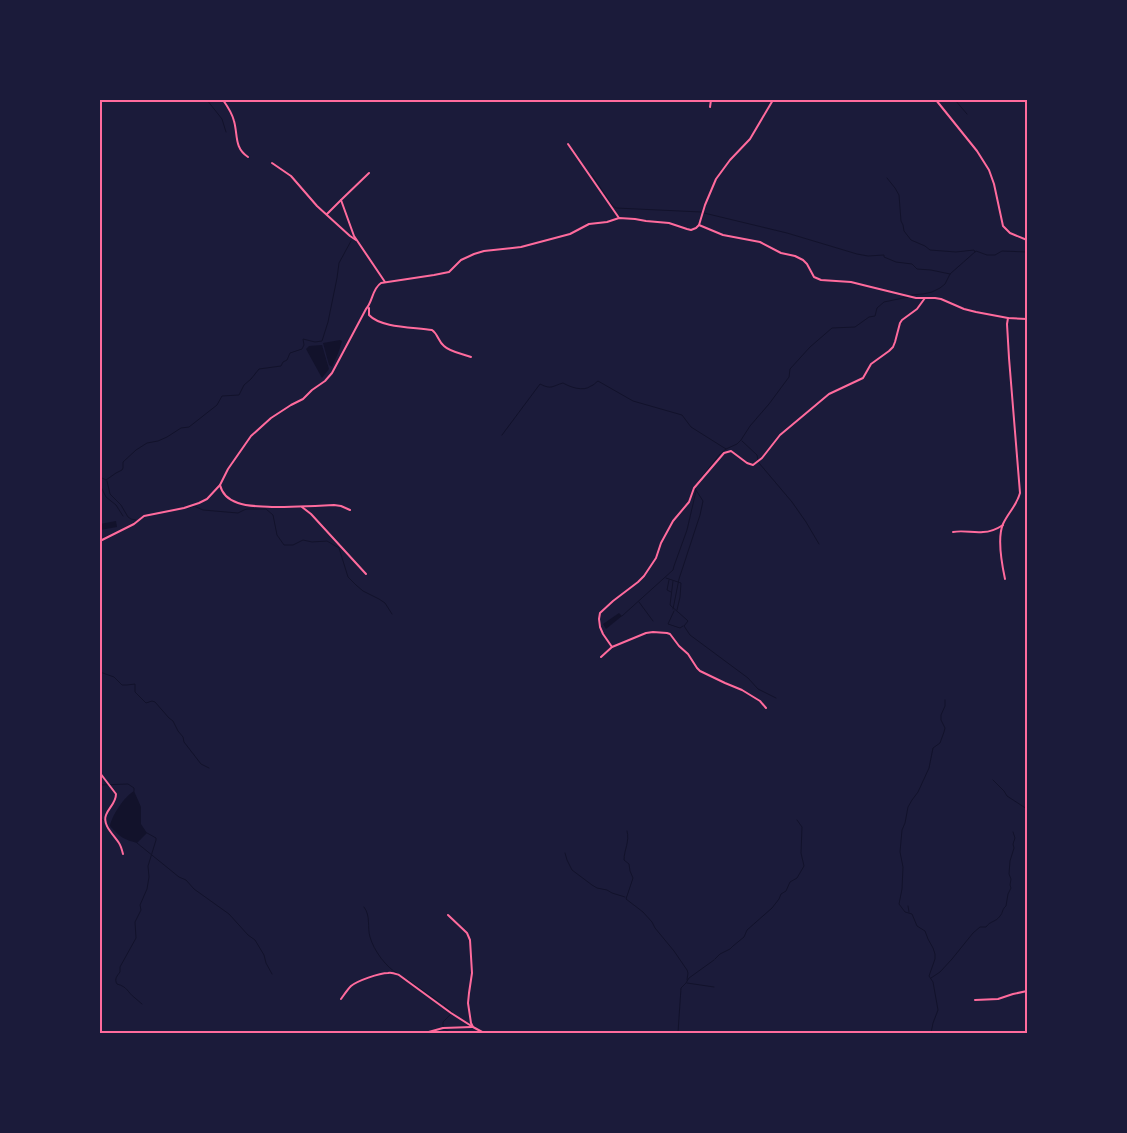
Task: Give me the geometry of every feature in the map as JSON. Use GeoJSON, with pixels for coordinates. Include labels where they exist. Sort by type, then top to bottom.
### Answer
{"type":"FeatureCollection","features":[{"type":"Feature","properties":{"kind":"street"},"geometry":{"type":"LineString","coordinates":[[224,100],[234,119],[237,141],[244,154],[248,157]]}},
{"type":"Feature","properties":{"kind":"street"},"geometry":{"type":"LineString","coordinates":[[710,107],[711,100]]}},
{"type":"Feature","properties":{"kind":"street"},"geometry":{"type":"LineString","coordinates":[[471,357],[448,349],[432,330],[378,322],[369,315],[370,305],[377,285],[449,272],[461,260],[474,254],[520,248],[570,234],[588,224],[607,222],[619,218],[669,223],[692,230],[699,225],[707,198],[716,179],[730,160],[750,139],[773,100]]}},
{"type":"Feature","properties":{"kind":"street"},"geometry":{"type":"LineString","coordinates":[[936,100],[985,163],[994,184],[1002,226],[1010,233],[1027,240]]}},
{"type":"Feature","properties":{"kind":"street"},"geometry":{"type":"LineString","coordinates":[[568,144],[619,218]]}},
{"type":"Feature","properties":{"kind":"street"},"geometry":{"type":"LineString","coordinates":[[272,163],[291,176],[317,206],[357,240]]}},
{"type":"Feature","properties":{"kind":"street"},"geometry":{"type":"LineString","coordinates":[[327,214],[369,174]]}},
{"type":"Feature","properties":{"kind":"street"},"geometry":{"type":"LineString","coordinates":[[341,200],[357,240],[386,282]]}},
{"type":"Feature","properties":{"kind":"street"},"geometry":{"type":"LineString","coordinates":[[699,225],[722,235],[760,242],[781,253],[795,256],[807,264],[816,278],[846,280],[916,298],[945,300],[970,311],[1008,318],[1027,319]]}},
{"type":"Feature","properties":{"kind":"street"},"geometry":{"type":"LineString","coordinates":[[612,647],[600,628],[600,614],[644,576],[656,558],[673,521],[689,502],[694,488],[724,453],[731,451],[748,463],[755,464],[780,435],[829,394],[863,378],[871,364],[889,352],[893,347],[900,323],[917,309],[925,298]]}},
{"type":"Feature","properties":{"kind":"street"},"geometry":{"type":"LineString","coordinates":[[100,541],[134,524],[144,516],[199,504],[211,494],[220,485],[228,469],[251,436],[271,418],[304,399],[312,390],[325,382],[336,367],[366,309],[370,305]]}},
{"type":"Feature","properties":{"kind":"street"},"geometry":{"type":"LineString","coordinates":[[1005,579],[1000,541],[1003,525],[1020,493],[1008,318]]}},
{"type":"Feature","properties":{"kind":"street"},"geometry":{"type":"LineString","coordinates":[[220,485],[225,496],[240,504],[302,507],[334,505],[350,510]]}},
{"type":"Feature","properties":{"kind":"street"},"geometry":{"type":"LineString","coordinates":[[302,507],[366,574]]}},
{"type":"Feature","properties":{"kind":"street"},"geometry":{"type":"LineString","coordinates":[[953,532],[984,532],[1003,525]]}},
{"type":"Feature","properties":{"kind":"street"},"geometry":{"type":"LineString","coordinates":[[601,657],[612,647],[646,633],[670,634],[700,671],[742,690],[760,701],[766,708]]}},
{"type":"Feature","properties":{"kind":"street"},"geometry":{"type":"LineString","coordinates":[[100,773],[116,794],[116,800],[106,814],[105,821],[124,854]]}},
{"type":"Feature","properties":{"kind":"street"},"geometry":{"type":"LineString","coordinates":[[448,915],[467,933],[470,940],[472,973],[468,1003],[473,1027]]}},
{"type":"Feature","properties":{"kind":"street"},"geometry":{"type":"LineString","coordinates":[[341,999],[350,987],[356,984],[380,975],[394,973],[451,1013],[484,1033]]}},
{"type":"Feature","properties":{"kind":"street"},"geometry":{"type":"LineString","coordinates":[[975,1000],[998,999],[1027,991]]}},
{"type":"Feature","properties":{"kind":"street"},"geometry":{"type":"LineString","coordinates":[[425,1033],[443,1028],[473,1027]]}},
{"type":"Feature","properties":{"kind":"shaded area"},"geometry":{"type":"Polygon","coordinates":[[[342,341],[332,367],[329,365],[323,343],[342,341]]]}},
{"type":"Feature","properties":{"kind":"shaded area"},"geometry":{"type":"Polygon","coordinates":[[[322,345],[329,369],[322,378],[306,349],[309,346],[322,345]]]}},
{"type":"Feature","properties":{"kind":"shaded area"},"geometry":{"type":"Polygon","coordinates":[[[116,521],[117,527],[100,530],[100,524],[116,521]]]}},
{"type":"Feature","properties":{"kind":"shaded area"},"geometry":{"type":"Polygon","coordinates":[[[619,613],[622,616],[606,629],[603,624],[619,613]]]}},
{"type":"Feature","properties":{"kind":"shaded area"},"geometry":{"type":"Polygon","coordinates":[[[134,791],[141,807],[141,824],[147,833],[137,843],[122,837],[110,826],[119,807],[126,797],[134,791]]]}},
{"type":"Feature","properties":{"kind":"waterway"},"geometry":{"type":"LineString","coordinates":[[207,100],[222,119],[226,132]]}},
{"type":"Feature","properties":{"kind":"waterway"},"geometry":{"type":"LineString","coordinates":[[955,100],[967,114]]}},
{"type":"Feature","properties":{"kind":"waterway"},"geometry":{"type":"LineString","coordinates":[[592,175],[616,208],[701,212]]}},
{"type":"Feature","properties":{"kind":"waterway"},"geometry":{"type":"LineString","coordinates":[[887,178],[899,195],[901,221],[904,231],[911,240],[930,250],[956,252],[974,250],[975,252]]}},
{"type":"Feature","properties":{"kind":"waterway"},"geometry":{"type":"LineString","coordinates":[[704,213],[787,233],[857,254],[868,256],[884,255],[884,257],[896,262],[912,264],[917,269],[950,274]]}},
{"type":"Feature","properties":{"kind":"waterway"},"geometry":{"type":"LineString","coordinates":[[100,477],[106,480],[122,470],[123,462],[147,443],[158,441],[181,428],[189,427],[217,405],[222,396],[239,395],[244,385],[259,369],[281,366],[287,360],[290,353],[302,349],[304,345],[303,339],[315,342],[322,341],[328,322],[339,263],[351,241]]}},
{"type":"Feature","properties":{"kind":"waterway"},"geometry":{"type":"LineString","coordinates":[[910,295],[932,292],[940,288],[945,284],[950,274],[976,251],[987,255],[995,255],[1002,251],[1027,252]]}},
{"type":"Feature","properties":{"kind":"waterway"},"geometry":{"type":"LineString","coordinates":[[673,609],[679,579],[703,501],[694,487],[720,454],[741,440],[789,377],[790,369],[810,347],[832,328],[855,327],[869,317],[875,316],[877,308],[884,302],[908,297]]}},
{"type":"Feature","properties":{"kind":"waterway"},"geometry":{"type":"LineString","coordinates":[[502,435],[540,384],[550,387],[563,383],[584,389],[598,381],[633,401],[682,415],[691,427],[726,449]]}},
{"type":"Feature","properties":{"kind":"waterway"},"geometry":{"type":"LineString","coordinates":[[742,441],[757,455],[758,460]]}},
{"type":"Feature","properties":{"kind":"waterway"},"geometry":{"type":"LineString","coordinates":[[759,463],[792,502],[819,544]]}},
{"type":"Feature","properties":{"kind":"waterway"},"geometry":{"type":"LineString","coordinates":[[107,481],[110,494],[121,505],[128,517],[136,520]]}},
{"type":"Feature","properties":{"kind":"waterway"},"geometry":{"type":"LineString","coordinates":[[100,485],[106,497],[116,505],[123,516]]}},
{"type":"Feature","properties":{"kind":"waterway"},"geometry":{"type":"LineString","coordinates":[[622,616],[673,570],[687,530],[696,491]]}},
{"type":"Feature","properties":{"kind":"waterway"},"geometry":{"type":"LineString","coordinates":[[188,508],[194,506],[203,510],[238,513],[247,509],[266,509],[273,515],[277,535],[284,545],[293,545],[303,540],[312,542],[327,541],[339,548],[348,577],[363,591],[385,603],[392,614]]}},
{"type":"Feature","properties":{"kind":"waterway"},"geometry":{"type":"LineString","coordinates":[[666,578],[681,583],[677,610]]}},
{"type":"Feature","properties":{"kind":"waterway"},"geometry":{"type":"LineString","coordinates":[[669,580],[667,590],[671,592]]}},
{"type":"Feature","properties":{"kind":"waterway"},"geometry":{"type":"LineString","coordinates":[[673,581],[670,605],[688,621],[684,626],[690,635],[748,678],[758,689],[776,698]]}},
{"type":"Feature","properties":{"kind":"waterway"},"geometry":{"type":"LineString","coordinates":[[639,602],[653,621]]}},
{"type":"Feature","properties":{"kind":"waterway"},"geometry":{"type":"LineString","coordinates":[[674,611],[668,624],[680,628],[683,626]]}},
{"type":"Feature","properties":{"kind":"waterway"},"geometry":{"type":"LineString","coordinates":[[100,672],[114,677],[122,685],[135,684],[135,692],[146,703],[155,702],[173,721],[184,742],[201,764],[209,768]]}},
{"type":"Feature","properties":{"kind":"waterway"},"geometry":{"type":"LineString","coordinates":[[931,1033],[938,1010],[933,982],[929,976],[935,954],[925,931],[917,926],[912,914],[905,912],[899,904],[903,867],[900,852],[902,830],[908,807],[918,792],[929,768],[933,748],[940,743],[944,732],[945,728],[941,715],[945,706],[945,700]]}},
{"type":"Feature","properties":{"kind":"waterway"},"geometry":{"type":"LineString","coordinates":[[993,780],[1007,796],[1027,809]]}},
{"type":"Feature","properties":{"kind":"waterway"},"geometry":{"type":"LineString","coordinates":[[100,785],[128,784],[134,788],[134,791]]}},
{"type":"Feature","properties":{"kind":"waterway"},"geometry":{"type":"LineString","coordinates":[[100,817],[104,821]]}},
{"type":"Feature","properties":{"kind":"waterway"},"geometry":{"type":"LineString","coordinates":[[715,959],[744,937],[747,930],[772,908],[781,894],[786,891],[790,882],[797,878],[804,866],[801,853],[802,827],[797,820]]}},
{"type":"Feature","properties":{"kind":"waterway"},"geometry":{"type":"LineString","coordinates":[[627,831],[628,838],[624,860],[629,864],[633,878],[626,899],[643,912],[674,951],[687,970],[687,980]]}},
{"type":"Feature","properties":{"kind":"waterway"},"geometry":{"type":"LineString","coordinates":[[931,978],[940,972],[973,933],[980,927],[986,927],[1001,915],[1006,906],[1011,888],[1009,874],[1015,838],[1013,832]]}},
{"type":"Feature","properties":{"kind":"waterway"},"geometry":{"type":"LineString","coordinates":[[142,1004],[125,988],[117,984],[116,978],[136,938],[135,922],[141,910],[140,905],[147,889],[148,866],[156,840],[156,838],[147,833]]}},
{"type":"Feature","properties":{"kind":"waterway"},"geometry":{"type":"LineString","coordinates":[[137,843],[179,877],[186,880],[194,889],[229,914],[255,940],[272,974]]}},
{"type":"Feature","properties":{"kind":"waterway"},"geometry":{"type":"LineString","coordinates":[[565,853],[572,870],[592,885],[625,897]]}},
{"type":"Feature","properties":{"kind":"waterway"},"geometry":{"type":"LineString","coordinates":[[908,906],[909,912]]}},
{"type":"Feature","properties":{"kind":"waterway"},"geometry":{"type":"LineString","coordinates":[[364,907],[374,948],[385,963],[398,974]]}},
{"type":"Feature","properties":{"kind":"waterway"},"geometry":{"type":"LineString","coordinates":[[678,1033],[681,988],[689,978],[714,960]]}},
{"type":"Feature","properties":{"kind":"waterway"},"geometry":{"type":"LineString","coordinates":[[408,980],[442,1004]]}},
{"type":"Feature","properties":{"kind":"waterway"},"geometry":{"type":"LineString","coordinates":[[687,983],[714,987]]}},
{"type":"Feature","properties":{"kind":"waterway"},"geometry":{"type":"LineString","coordinates":[[444,1005],[452,1012]]}},
{"type":"Feature","properties":{"kind":"waterway"},"geometry":{"type":"LineString","coordinates":[[443,1026],[443,1022],[450,1015]]}},
{"type":"Feature","properties":{"kind":"waterway"},"geometry":{"type":"LineString","coordinates":[[444,1029],[452,1033]]}}]}
